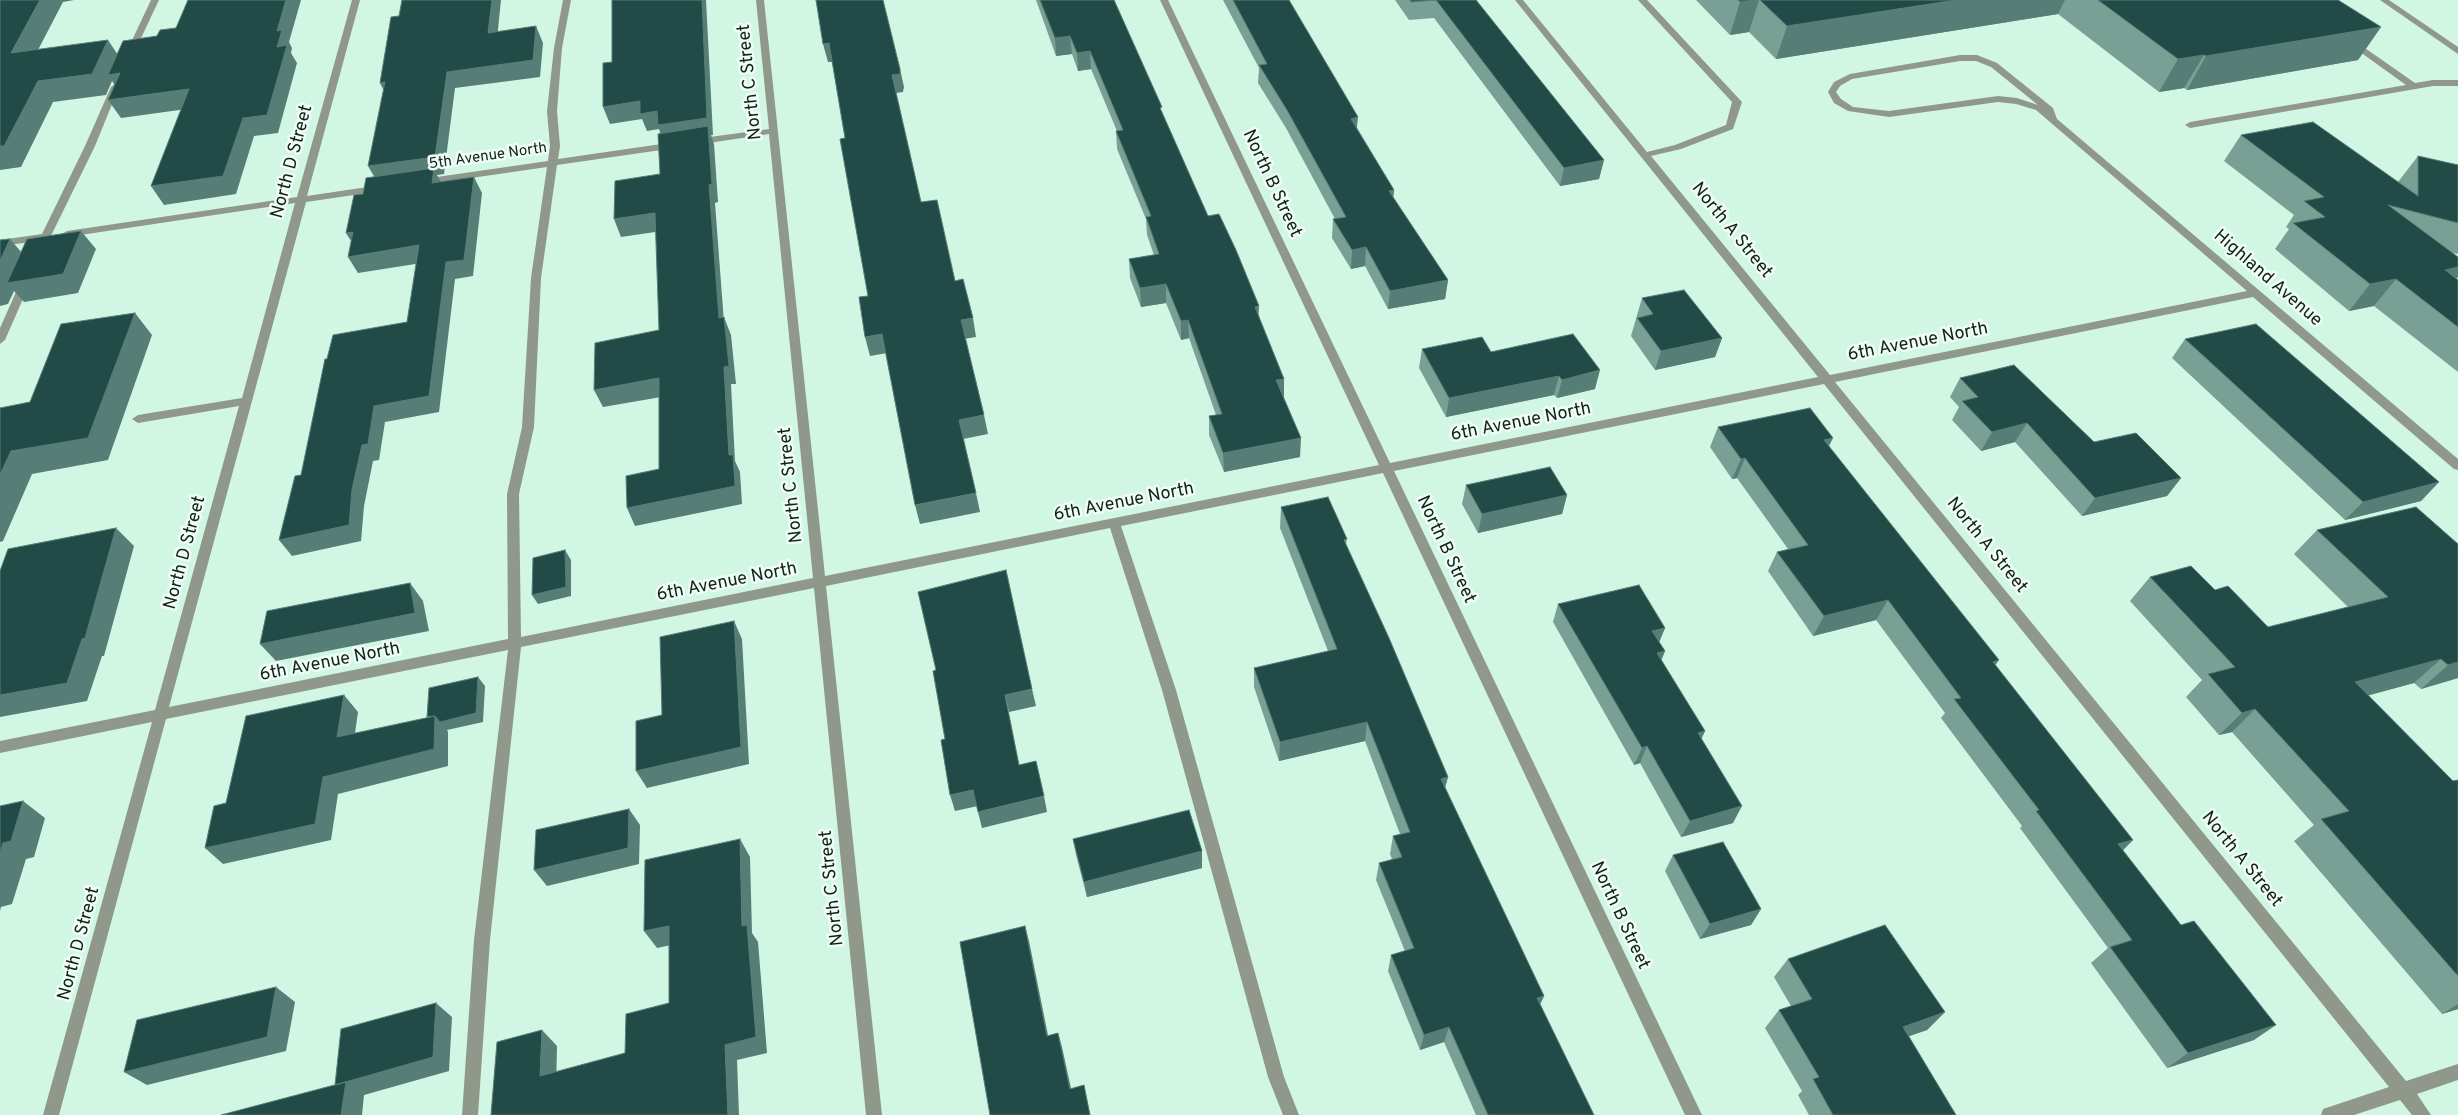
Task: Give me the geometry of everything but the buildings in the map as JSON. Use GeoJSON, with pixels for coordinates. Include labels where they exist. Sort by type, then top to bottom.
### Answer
{"type":"FeatureCollection","features":[{"type":"Feature","properties":{"kind":"street"},"geometry":{"type":"LineString","coordinates":[[38,252],[90,146],[155,0]]}},
{"type":"Feature","properties":{"kind":"street","name":"North D Street"},"geometry":{"type":"LineString","coordinates":[[51,1115],[356,0]]}},
{"type":"Feature","properties":{"kind":"street"},"geometry":{"type":"LineString","coordinates":[[470,1115],[482,940],[514,644],[513,494],[528,427],[536,278],[555,146],[552,111],[558,48],[566,12],[566,0]]}},
{"type":"Feature","properties":{"kind":"street","name":"North C Street"},"geometry":{"type":"LineString","coordinates":[[760,0],[874,1115]]}},
{"type":"Feature","properties":{"kind":"street","name":"North B Street"},"geometry":{"type":"LineString","coordinates":[[1164,0],[1694,1115]]}},
{"type":"Feature","properties":{"kind":"street","name":"North A Street"},"geometry":{"type":"LineString","coordinates":[[1519,0],[2424,1115]]}},
{"type":"Feature","properties":{"kind":"street"},"geometry":{"type":"LineString","coordinates":[[1642,0],[1737,102],[1730,127],[1678,147],[1645,155]]}},
{"type":"Feature","properties":{"kind":"street"},"geometry":{"type":"LineString","coordinates":[[2384,0],[2458,51]]}},
{"type":"Feature","properties":{"kind":"street"},"geometry":{"type":"LineString","coordinates":[[2342,34],[2412,86]]}},
{"type":"Feature","properties":{"kind":"street"},"geometry":{"type":"LineString","coordinates":[[1960,58],[1976,58],[1994,65],[2050,110],[2053,118],[2039,108],[2017,101],[1998,100],[1897,114],[1869,112],[1851,109],[1837,101],[1832,92],[1837,84],[1850,77],[1960,58]]}},
{"type":"Feature","properties":{"kind":"street"},"geometry":{"type":"LineString","coordinates":[[2190,125],[2412,86],[2433,83],[2458,83]]}},
{"type":"Feature","properties":{"kind":"street","name":"Highland Avenue"},"geometry":{"type":"LineString","coordinates":[[2053,118],[2458,466]]}},
{"type":"Feature","properties":{"kind":"street","name":"5th Avenue North"},"geometry":{"type":"LineString","coordinates":[[409,184],[773,131]]}},
{"type":"Feature","properties":{"kind":"street"},"geometry":{"type":"LineString","coordinates":[[0,243],[390,187]]}},
{"type":"Feature","properties":{"kind":"street"},"geometry":{"type":"LineString","coordinates":[[0,340],[31,270]]}},
{"type":"Feature","properties":{"kind":"street","name":"6th Avenue North"},"geometry":{"type":"LineString","coordinates":[[0,747],[2256,294]]}},
{"type":"Feature","properties":{"kind":"street"},"geometry":{"type":"LineString","coordinates":[[138,419],[246,401]]}},
{"type":"Feature","properties":{"kind":"street"},"geometry":{"type":"LineString","coordinates":[[1114,523],[1169,690],[1276,1077],[1291,1115]]}},
{"type":"Feature","properties":{"kind":"street"},"geometry":{"type":"LineString","coordinates":[[2329,1115],[2458,1072]]}}]}
